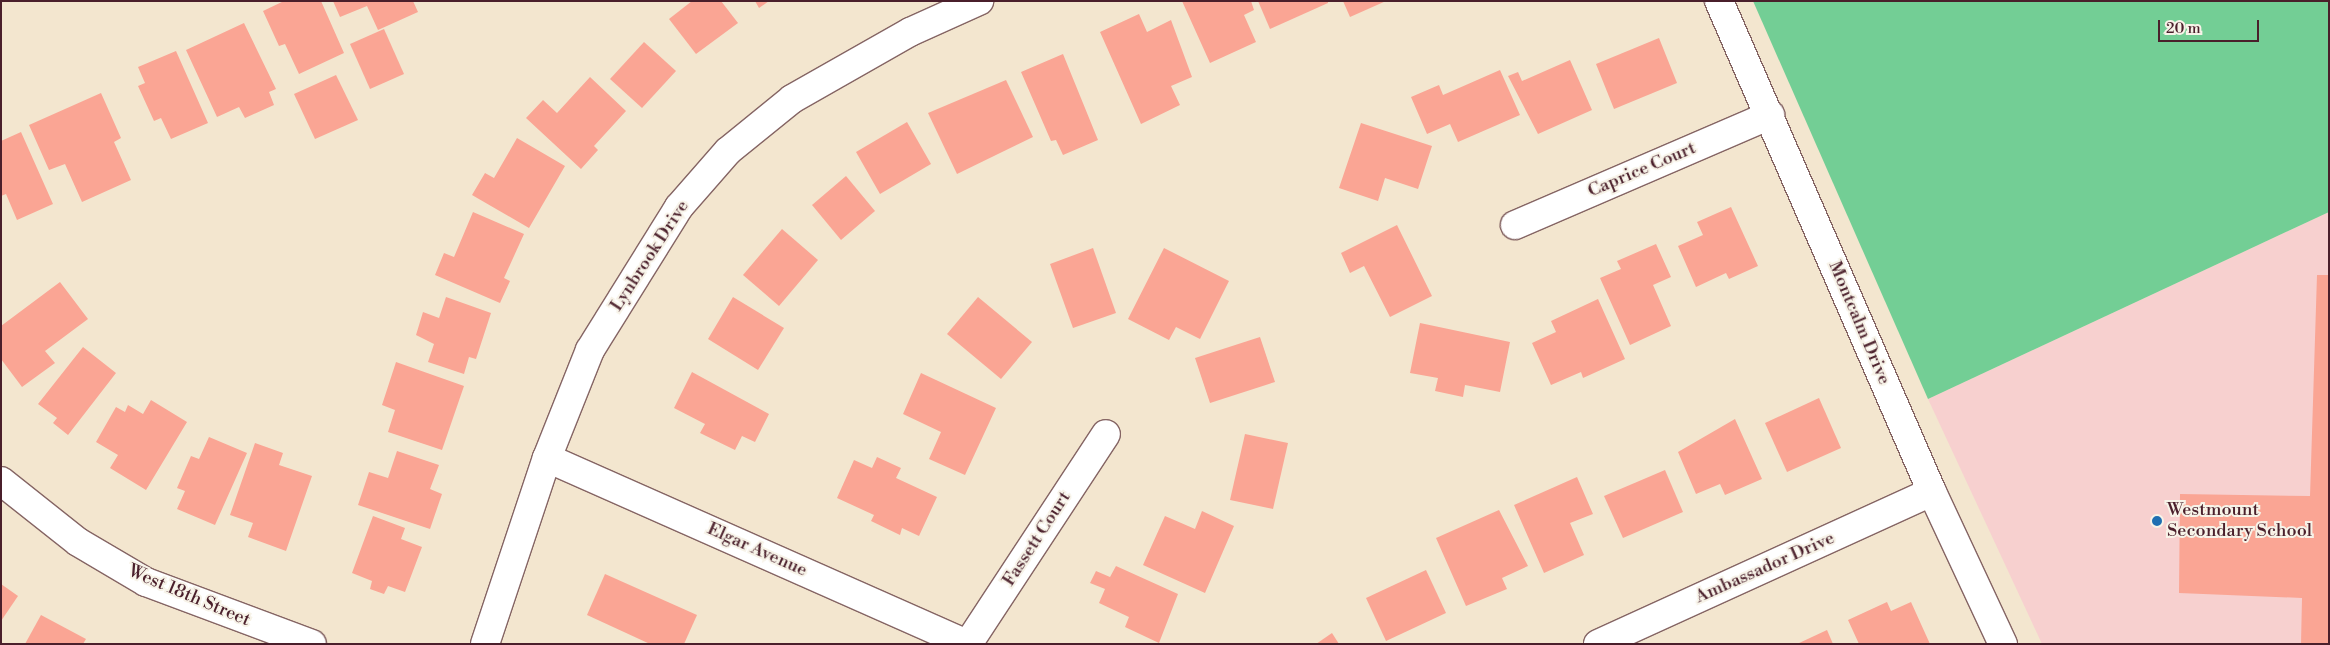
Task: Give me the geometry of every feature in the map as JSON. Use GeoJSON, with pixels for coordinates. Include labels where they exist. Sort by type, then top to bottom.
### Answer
{"type":"FeatureCollection","features":[{"type":"Feature","properties":{"kind":"street","name":"Lynbrook Drive"},"geometry":{"type":"LineString","coordinates":[[485,644],[547,458],[590,350],[679,208],[728,151],[792,99],[838,71],[978,1]]}},
{"type":"Feature","properties":{"kind":"street","name":"Montcalm Drive"},"geometry":{"type":"LineString","coordinates":[[1719,1],[1932,492],[2003,644]]}},
{"type":"Feature","properties":{"kind":"street","name":"Caprice Court"},"geometry":{"type":"LineString","coordinates":[[1514,225],[1770,115]]}},
{"type":"Feature","properties":{"kind":"street","name":"Fassett Court"},"geometry":{"type":"LineString","coordinates":[[967,644],[1106,434]]}},
{"type":"Feature","properties":{"kind":"street","name":"Elgar Avenue"},"geometry":{"type":"LineString","coordinates":[[547,458],[967,644]]}},
{"type":"Feature","properties":{"kind":"street","name":"West 18th Street"},"geometry":{"type":"LineString","coordinates":[[1,481],[78,542],[146,582],[312,644]]}},
{"type":"Feature","properties":{"kind":"street","name":"Ambassador Drive"},"geometry":{"type":"LineString","coordinates":[[1598,644],[1932,492]]}},
{"type":"Feature","properties":{"kind":"shaded area","name":"Westmount Secondary School"},"geometry":{"type":"Polygon","coordinates":[[[2329,212],[2329,644],[2042,644],[1928,399],[2329,212]]]}},
{"type":"Feature","properties":{"kind":"green space"},"geometry":{"type":"Polygon","coordinates":[[[1753,1],[2329,1],[2329,212],[1928,399],[1753,1]]]}},
{"type":"Feature","properties":{"kind":"building"},"geometry":{"type":"Polygon","coordinates":[[[284,1],[321,1],[344,53],[299,74],[285,44],[279,46],[263,11],[284,1]]]}},
{"type":"Feature","properties":{"kind":"building"},"geometry":{"type":"Polygon","coordinates":[[[333,1],[413,1],[418,12],[378,30],[367,6],[340,17],[333,1]]]}},
{"type":"Feature","properties":{"kind":"building"},"geometry":{"type":"Polygon","coordinates":[[[692,1],[721,1],[738,23],[696,54],[669,19],[692,1]]]}},
{"type":"Feature","properties":{"kind":"building"},"geometry":{"type":"Polygon","coordinates":[[[755,1],[769,1],[759,8],[755,1]]]}},
{"type":"Feature","properties":{"kind":"building"},"geometry":{"type":"Polygon","coordinates":[[[1182,1],[1251,1],[1254,10],[1244,15],[1256,42],[1210,63],[1182,1]]]}},
{"type":"Feature","properties":{"kind":"building"},"geometry":{"type":"Polygon","coordinates":[[[1258,1],[1328,1],[1328,3],[1270,29],[1258,1]]]}},
{"type":"Feature","properties":{"kind":"building"},"geometry":{"type":"Polygon","coordinates":[[[1343,1],[1386,1],[1350,17],[1343,1]]]}},
{"type":"Feature","properties":{"kind":"building"},"geometry":{"type":"Polygon","coordinates":[[[1139,14],[1147,32],[1171,20],[1192,77],[1171,86],[1180,105],[1141,124],[1100,32],[1139,14]]]}},
{"type":"Feature","properties":{"kind":"building"},"geometry":{"type":"Polygon","coordinates":[[[244,23],[276,89],[269,92],[274,105],[245,118],[239,107],[217,117],[186,50],[244,23]]]}},
{"type":"Feature","properties":{"kind":"building"},"geometry":{"type":"Polygon","coordinates":[[[384,29],[404,74],[370,89],[350,44],[384,29]]]}},
{"type":"Feature","properties":{"kind":"building"},"geometry":{"type":"Polygon","coordinates":[[[1659,38],[1677,83],[1614,109],[1596,64],[1659,38]]]}},
{"type":"Feature","properties":{"kind":"building"},"geometry":{"type":"Polygon","coordinates":[[[644,42],[676,71],[642,108],[610,79],[644,42]]]}},
{"type":"Feature","properties":{"kind":"building"},"geometry":{"type":"Polygon","coordinates":[[[176,51],[208,123],[171,139],[161,118],[154,121],[138,86],[145,83],[138,67],[176,51]]]}},
{"type":"Feature","properties":{"kind":"building"},"geometry":{"type":"Polygon","coordinates":[[[1063,54],[1098,140],[1063,155],[1056,140],[1051,141],[1021,72],[1063,54]]]}},
{"type":"Feature","properties":{"kind":"building"},"geometry":{"type":"Polygon","coordinates":[[[1570,60],[1592,110],[1538,134],[1508,76],[1518,72],[1522,81],[1570,60]]]}},
{"type":"Feature","properties":{"kind":"building"},"geometry":{"type":"Polygon","coordinates":[[[1500,70],[1520,115],[1458,142],[1450,124],[1427,134],[1411,97],[1439,85],[1443,95],[1500,70]]]}},
{"type":"Feature","properties":{"kind":"building"},"geometry":{"type":"Polygon","coordinates":[[[336,75],[358,120],[315,139],[294,94],[336,75]]]}},
{"type":"Feature","properties":{"kind":"building"},"geometry":{"type":"Polygon","coordinates":[[[590,77],[626,111],[594,146],[598,150],[581,169],[526,118],[543,100],[557,113],[590,77]]]}},
{"type":"Feature","properties":{"kind":"building"},"geometry":{"type":"Polygon","coordinates":[[[1006,80],[1033,137],[957,174],[928,113],[1006,80]]]}},
{"type":"Feature","properties":{"kind":"building"},"geometry":{"type":"Polygon","coordinates":[[[101,93],[121,138],[114,142],[131,180],[82,202],[65,164],[49,170],[29,125],[101,93]]]}},
{"type":"Feature","properties":{"kind":"building"},"geometry":{"type":"Polygon","coordinates":[[[907,122],[931,164],[880,194],[856,152],[907,122]]]}},
{"type":"Feature","properties":{"kind":"building"},"geometry":{"type":"Polygon","coordinates":[[[1361,123],[1432,146],[1418,189],[1385,178],[1378,201],[1339,188],[1361,123]]]}},
{"type":"Feature","properties":{"kind":"building"},"geometry":{"type":"Polygon","coordinates":[[[21,132],[53,204],[17,220],[6,194],[1,196],[1,141],[21,132]]]}},
{"type":"Feature","properties":{"kind":"building"},"geometry":{"type":"Polygon","coordinates":[[[517,138],[565,166],[529,228],[472,195],[485,173],[494,178],[517,138]]]}},
{"type":"Feature","properties":{"kind":"building"},"geometry":{"type":"Polygon","coordinates":[[[846,176],[875,211],[841,240],[812,205],[846,176]]]}},
{"type":"Feature","properties":{"kind":"building"},"geometry":{"type":"Polygon","coordinates":[[[1731,207],[1758,266],[1729,279],[1726,273],[1696,287],[1678,246],[1703,235],[1697,222],[1731,207]]]}},
{"type":"Feature","properties":{"kind":"building"},"geometry":{"type":"Polygon","coordinates":[[[473,212],[524,234],[504,278],[510,281],[500,303],[435,275],[444,253],[454,257],[473,212]]]}},
{"type":"Feature","properties":{"kind":"building"},"geometry":{"type":"Polygon","coordinates":[[[1397,225],[1432,296],[1390,317],[1364,266],[1350,273],[1341,253],[1397,225]]]}},
{"type":"Feature","properties":{"kind":"building"},"geometry":{"type":"Polygon","coordinates":[[[782,229],[818,260],[779,306],[743,275],[782,229]]]}},
{"type":"Feature","properties":{"kind":"building"},"geometry":{"type":"Polygon","coordinates":[[[1656,244],[1671,277],[1653,285],[1671,326],[1630,345],[1600,278],[1621,269],[1617,261],[1656,244]]]}},
{"type":"Feature","properties":{"kind":"building"},"geometry":{"type":"Polygon","coordinates":[[[1093,248],[1116,313],[1073,328],[1050,264],[1093,248]]]}},
{"type":"Feature","properties":{"kind":"building"},"geometry":{"type":"Polygon","coordinates":[[[1164,248],[1229,281],[1200,339],[1176,327],[1169,340],[1128,319],[1164,248]]]}},
{"type":"Feature","properties":{"kind":"building"},"geometry":{"type":"Polygon","coordinates":[[[2317,275],[2329,275],[2329,644],[2301,644],[2302,598],[2179,593],[2180,494],[2310,496],[2317,275]]]}},
{"type":"Feature","properties":{"kind":"building"},"geometry":{"type":"Polygon","coordinates":[[[60,282],[88,319],[45,351],[55,363],[22,387],[1,359],[1,326],[60,282]]]}},
{"type":"Feature","properties":{"kind":"building"},"geometry":{"type":"Polygon","coordinates":[[[446,297],[491,313],[476,359],[469,357],[464,374],[428,362],[434,344],[416,335],[423,312],[439,318],[446,297]]]}},
{"type":"Feature","properties":{"kind":"building"},"geometry":{"type":"Polygon","coordinates":[[[733,297],[784,328],[758,370],[708,339],[733,297]]]}},
{"type":"Feature","properties":{"kind":"building"},"geometry":{"type":"Polygon","coordinates":[[[978,297],[1032,342],[1001,379],[947,334],[978,297]]]}},
{"type":"Feature","properties":{"kind":"building"},"geometry":{"type":"Polygon","coordinates":[[[1598,299],[1625,359],[1583,378],[1581,372],[1551,385],[1532,343],[1556,332],[1551,321],[1598,299]]]}},
{"type":"Feature","properties":{"kind":"building"},"geometry":{"type":"Polygon","coordinates":[[[1420,323],[1510,342],[1500,392],[1465,385],[1463,397],[1435,391],[1438,378],[1410,373],[1420,323]]]}},
{"type":"Feature","properties":{"kind":"building"},"geometry":{"type":"Polygon","coordinates":[[[1260,337],[1275,382],[1210,403],[1195,358],[1260,337]]]}},
{"type":"Feature","properties":{"kind":"building"},"geometry":{"type":"Polygon","coordinates":[[[83,347],[116,373],[68,435],[53,423],[57,418],[38,404],[83,347]]]}},
{"type":"Feature","properties":{"kind":"building"},"geometry":{"type":"Polygon","coordinates":[[[396,362],[464,386],[442,450],[388,432],[395,410],[382,405],[396,362]]]}},
{"type":"Feature","properties":{"kind":"building"},"geometry":{"type":"Polygon","coordinates":[[[692,372],[769,414],[755,442],[742,436],[735,450],[700,433],[705,424],[674,408],[692,372]]]}},
{"type":"Feature","properties":{"kind":"building"},"geometry":{"type":"Polygon","coordinates":[[[921,373],[996,408],[965,475],[929,459],[941,432],[903,414],[921,373]]]}},
{"type":"Feature","properties":{"kind":"building"},"geometry":{"type":"Polygon","coordinates":[[[1819,398],[1841,448],[1787,472],[1765,423],[1819,398]]]}},
{"type":"Feature","properties":{"kind":"building"},"geometry":{"type":"Polygon","coordinates":[[[151,400],[187,422],[146,490],[110,468],[118,455],[96,442],[116,407],[125,412],[128,405],[143,414],[151,400]]]}},
{"type":"Feature","properties":{"kind":"building"},"geometry":{"type":"Polygon","coordinates":[[[1735,419],[1762,479],[1725,495],[1720,484],[1696,494],[1678,452],[1735,419]]]}},
{"type":"Feature","properties":{"kind":"building"},"geometry":{"type":"Polygon","coordinates":[[[1245,434],[1288,443],[1273,509],[1230,500],[1245,434]]]}},
{"type":"Feature","properties":{"kind":"building"},"geometry":{"type":"Polygon","coordinates":[[[209,437],[247,453],[215,525],[177,509],[185,491],[177,488],[191,456],[199,459],[209,437]]]}},
{"type":"Feature","properties":{"kind":"building"},"geometry":{"type":"Polygon","coordinates":[[[255,443],[283,453],[279,465],[312,476],[286,551],[248,537],[253,523],[230,515],[255,443]]]}},
{"type":"Feature","properties":{"kind":"building"},"geometry":{"type":"Polygon","coordinates":[[[397,451],[439,465],[430,489],[442,494],[430,529],[358,505],[369,472],[388,478],[397,451]]]}},
{"type":"Feature","properties":{"kind":"building"},"geometry":{"type":"Polygon","coordinates":[[[877,457],[901,468],[896,478],[937,497],[919,536],[902,528],[900,535],[871,521],[874,515],[837,498],[854,460],[872,468],[877,457]]]}},
{"type":"Feature","properties":{"kind":"building"},"geometry":{"type":"Polygon","coordinates":[[[1665,470],[1683,512],[1623,538],[1604,496],[1665,470]]]}},
{"type":"Feature","properties":{"kind":"building"},"geometry":{"type":"Polygon","coordinates":[[[1577,477],[1593,514],[1570,523],[1584,555],[1544,573],[1514,505],[1577,477]]]}},
{"type":"Feature","properties":{"kind":"building"},"geometry":{"type":"Polygon","coordinates":[[[1499,510],[1528,566],[1502,578],[1507,589],[1466,606],[1436,538],[1499,510]]]}},
{"type":"Feature","properties":{"kind":"building"},"geometry":{"type":"Polygon","coordinates":[[[1202,511],[1234,526],[1205,593],[1143,565],[1165,516],[1195,529],[1202,511]]]}},
{"type":"Feature","properties":{"kind":"building"},"geometry":{"type":"Polygon","coordinates":[[[373,516],[405,528],[401,539],[422,547],[405,592],[388,586],[384,594],[370,589],[372,581],[352,573],[373,516]]]}},
{"type":"Feature","properties":{"kind":"building"},"geometry":{"type":"Polygon","coordinates":[[[1116,566],[1178,594],[1159,643],[1125,627],[1129,617],[1099,603],[1105,589],[1090,583],[1096,571],[1110,577],[1116,566]]]}},
{"type":"Feature","properties":{"kind":"building"},"geometry":{"type":"Polygon","coordinates":[[[1426,570],[1446,613],[1386,641],[1366,598],[1426,570]]]}},
{"type":"Feature","properties":{"kind":"building"},"geometry":{"type":"Polygon","coordinates":[[[605,574],[697,615],[684,644],[650,644],[587,615],[605,574]]]}},
{"type":"Feature","properties":{"kind":"building"},"geometry":{"type":"Polygon","coordinates":[[[1,584],[18,596],[1,621],[1,584]]]}},
{"type":"Feature","properties":{"kind":"building"},"geometry":{"type":"Polygon","coordinates":[[[1887,602],[1891,611],[1911,602],[1930,644],[1859,644],[1848,620],[1887,602]]]}},
{"type":"Feature","properties":{"kind":"building"},"geometry":{"type":"Polygon","coordinates":[[[41,615],[86,639],[83,644],[25,644],[41,615]]]}},
{"type":"Feature","properties":{"kind":"building"},"geometry":{"type":"Polygon","coordinates":[[[1827,630],[1833,644],[1797,644],[1827,630]]]}},
{"type":"Feature","properties":{"kind":"building"},"geometry":{"type":"Polygon","coordinates":[[[1332,633],[1339,644],[1316,644],[1332,633]]]}},
{"type":"Feature","properties":{"kind":"place","name":"Westmount Secondary School"},"geometry":{"type":"Point","coordinates":[2157,521]}}]}
